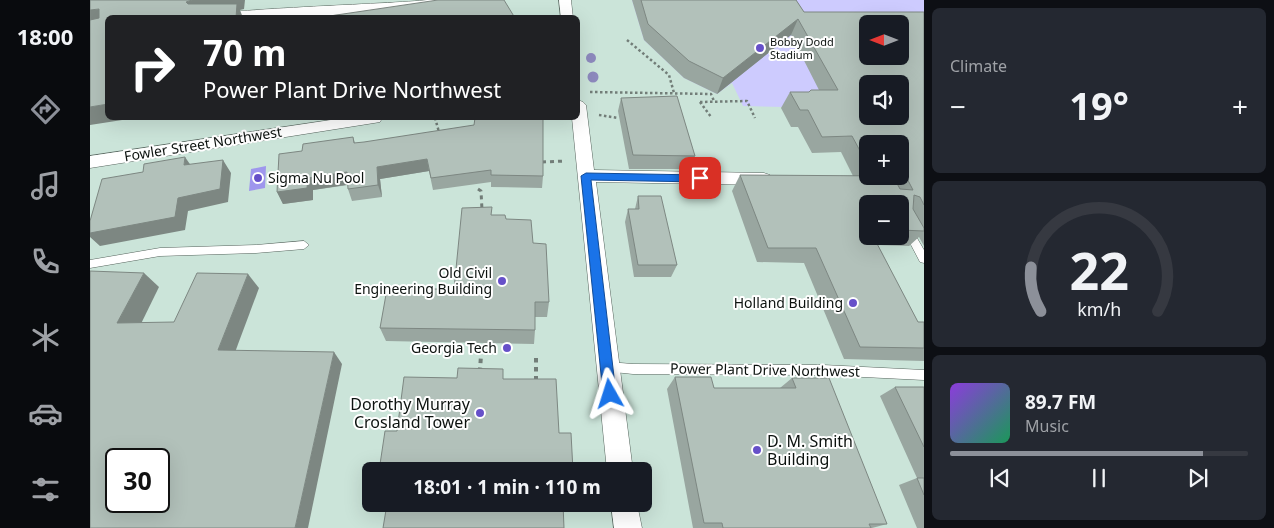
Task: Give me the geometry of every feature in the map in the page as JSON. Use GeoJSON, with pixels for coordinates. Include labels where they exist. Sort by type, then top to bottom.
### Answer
{"type":"FeatureCollection","features":[{"type":"Feature","properties":{"kind":"street"},"geometry":{"type":"LineString","coordinates":[[238,15],[392,8],[453,0]]}},
{"type":"Feature","properties":{"kind":"street"},"geometry":{"type":"LineString","coordinates":[[565,0],[567,15]]}},
{"type":"Feature","properties":{"kind":"street","name":"Fowler Street Northwest"},"geometry":{"type":"LineString","coordinates":[[90,162],[361,120]]}},
{"type":"Feature","properties":{"kind":"street"},"geometry":{"type":"LineString","coordinates":[[580,120],[619,462]]}},
{"type":"Feature","properties":{"kind":"street"},"geometry":{"type":"LineString","coordinates":[[586,176],[783,179]]}},
{"type":"Feature","properties":{"kind":"street"},"geometry":{"type":"LineString","coordinates":[[625,512],[628,528]]}},
{"type":"Feature","properties":{"kind":"lane"},"geometry":{"type":"LineString","coordinates":[[909,232],[924,260]]}},
{"type":"Feature","properties":{"kind":"lane"},"geometry":{"type":"LineString","coordinates":[[90,264],[160,252],[256,249],[304,245]]}},
{"type":"Feature","properties":{"kind":"lane","name":"Power Plant Drive Northwest"},"geometry":{"type":"LineString","coordinates":[[607,366],[633,369],[823,370],[924,375]]}},
{"type":"Feature","properties":{"kind":"path"},"geometry":{"type":"LineString","coordinates":[[627,40],[669,75],[674,93]]}},
{"type":"Feature","properties":{"kind":"path"},"geometry":{"type":"LineString","coordinates":[[590,92],[711,94],[714,101]]}},
{"type":"Feature","properties":{"kind":"path"},"geometry":{"type":"LineString","coordinates":[[711,117],[700,102],[747,101],[755,118]]}},
{"type":"Feature","properties":{"kind":"path"},"geometry":{"type":"LineString","coordinates":[[606,115],[618,118]]}},
{"type":"Feature","properties":{"kind":"path"},"geometry":{"type":"LineString","coordinates":[[435,120],[440,141]]}},
{"type":"Feature","properties":{"kind":"path"},"geometry":{"type":"LineString","coordinates":[[542,162],[550,162]]}},
{"type":"Feature","properties":{"kind":"path"},"geometry":{"type":"LineString","coordinates":[[478,189],[481,191],[482,210]]}},
{"type":"Feature","properties":{"kind":"path"},"geometry":{"type":"LineString","coordinates":[[470,370],[480,370],[481,355]]}},
{"type":"Feature","properties":{"kind":"path"},"geometry":{"type":"LineString","coordinates":[[536,358],[536,390]]}},
{"type":"Feature","properties":{"kind":"shaded area","name":"Georgia Tech"},"geometry":{"type":"Polygon","coordinates":[[[90,0],[924,0],[924,528],[90,528],[90,0]]]}},
{"type":"Feature","properties":{"kind":"shaded area","name":"Bobby Dodd Stadium"},"geometry":{"type":"Polygon","coordinates":[[[632,0],[924,0],[924,107],[909,93],[909,75],[859,75],[859,89],[828,108],[743,106],[732,83],[717,94],[684,78],[644,40],[632,0]]]}},
{"type":"Feature","properties":{"kind":"shaded area","name":"Sigma Nu Pool"},"geometry":{"type":"Polygon","coordinates":[[[266,166],[265,188],[249,191],[251,169],[266,166]]]}},
{"type":"Feature","properties":{"kind":"building"},"geometry":{"type":"Polygon","coordinates":[[[90,0],[192,0],[186,2],[188,4],[237,4],[236,15],[105,15],[105,104],[90,107],[90,20],[99,18],[99,9],[90,10],[90,0]]]}},
{"type":"Feature","properties":{"kind":"building"},"geometry":{"type":"Polygon","coordinates":[[[438,0],[504,0],[513,15],[336,15],[438,0]]]}},
{"type":"Feature","properties":{"kind":"building"},"geometry":{"type":"Polygon","coordinates":[[[641,0],[796,0],[804,12],[924,12],[924,205],[920,197],[914,195],[913,209],[924,231],[909,230],[909,195],[859,195],[859,245],[878,245],[918,322],[924,322],[924,348],[860,347],[816,248],[768,248],[740,175],[859,176],[859,185],[898,185],[900,189],[913,190],[909,182],[909,135],[859,135],[859,149],[852,136],[822,137],[808,110],[800,110],[790,92],[838,90],[798,19],[723,78],[689,61],[648,24],[641,0]]]}},
{"type":"Feature","properties":{"kind":"building"},"geometry":{"type":"Polygon","coordinates":[[[677,96],[695,156],[633,155],[621,98],[677,96]]]}},
{"type":"Feature","properties":{"kind":"building"},"geometry":{"type":"Polygon","coordinates":[[[475,120],[543,120],[543,176],[491,175],[491,170],[431,178],[427,159],[377,167],[378,185],[348,189],[347,172],[308,178],[307,188],[277,192],[279,154],[302,151],[303,144],[353,137],[354,143],[364,142],[474,125],[475,120]]]}},
{"type":"Feature","properties":{"kind":"building"},"geometry":{"type":"Polygon","coordinates":[[[185,157],[184,165],[223,160],[220,189],[178,198],[175,217],[90,233],[90,221],[102,179],[143,172],[144,164],[185,157]]]}},
{"type":"Feature","properties":{"kind":"building"},"geometry":{"type":"Polygon","coordinates":[[[638,196],[661,196],[677,265],[638,265],[628,209],[639,209],[638,196]]]}},
{"type":"Feature","properties":{"kind":"building","name":"Old Civil Engineering Building"},"geometry":{"type":"Polygon","coordinates":[[[492,207],[491,215],[505,215],[506,219],[531,220],[533,243],[546,244],[549,302],[535,302],[535,330],[380,328],[387,289],[454,289],[462,208],[492,207]]]}},
{"type":"Feature","properties":{"kind":"building"},"geometry":{"type":"Polygon","coordinates":[[[90,271],[144,273],[117,323],[174,322],[197,273],[248,274],[218,350],[334,352],[295,528],[90,528],[90,271]]]}},
{"type":"Feature","properties":{"kind":"building","name":"Dorothy Murray Crosland Tower"},"geometry":{"type":"Polygon","coordinates":[[[458,368],[503,369],[503,379],[556,379],[559,433],[571,433],[573,462],[380,462],[385,431],[397,431],[404,377],[457,378],[458,368]]]}},
{"type":"Feature","properties":{"kind":"building","name":"D. M. Smith Building"},"geometry":{"type":"Polygon","coordinates":[[[675,377],[711,377],[714,388],[796,388],[792,378],[829,378],[887,524],[869,524],[871,528],[723,528],[722,523],[704,523],[675,377]]]}},
{"type":"Feature","properties":{"kind":"building"},"geometry":{"type":"Polygon","coordinates":[[[895,387],[924,387],[924,447],[895,387]]]}},
{"type":"Feature","properties":{"kind":"building"},"geometry":{"type":"Polygon","coordinates":[[[917,478],[924,478],[924,495],[917,478]]]}},
{"type":"Feature","properties":{"kind":"building"},"geometry":{"type":"Polygon","coordinates":[[[386,512],[563,512],[564,528],[383,528],[386,512]]]}},
{"type":"Feature","properties":{"kind":"place","name":"Bobby Dodd Stadium"},"geometry":{"type":"Point","coordinates":[760,48]}},
{"type":"Feature","properties":{"kind":"place","name":"Sigma Nu Pool"},"geometry":{"type":"Point","coordinates":[258,178]}},
{"type":"Feature","properties":{"kind":"place","name":"Old Civil Engineering Building"},"geometry":{"type":"Point","coordinates":[502,281]}},
{"type":"Feature","properties":{"kind":"place","name":"Holland Building"},"geometry":{"type":"Point","coordinates":[853,303]}},
{"type":"Feature","properties":{"kind":"place","name":"Georgia Tech"},"geometry":{"type":"Point","coordinates":[507,348]}},
{"type":"Feature","properties":{"kind":"place","name":"Dorothy Murray Crosland Tower"},"geometry":{"type":"Point","coordinates":[480,413]}},
{"type":"Feature","properties":{"kind":"place","name":"D. M. Smith Building"},"geometry":{"type":"Point","coordinates":[757,450]}},
{"type":"Feature","properties":{"kind":"route"},"geometry":{"type":"LineString","coordinates":[[610,394],[586,176],[700,178]]}}]}
